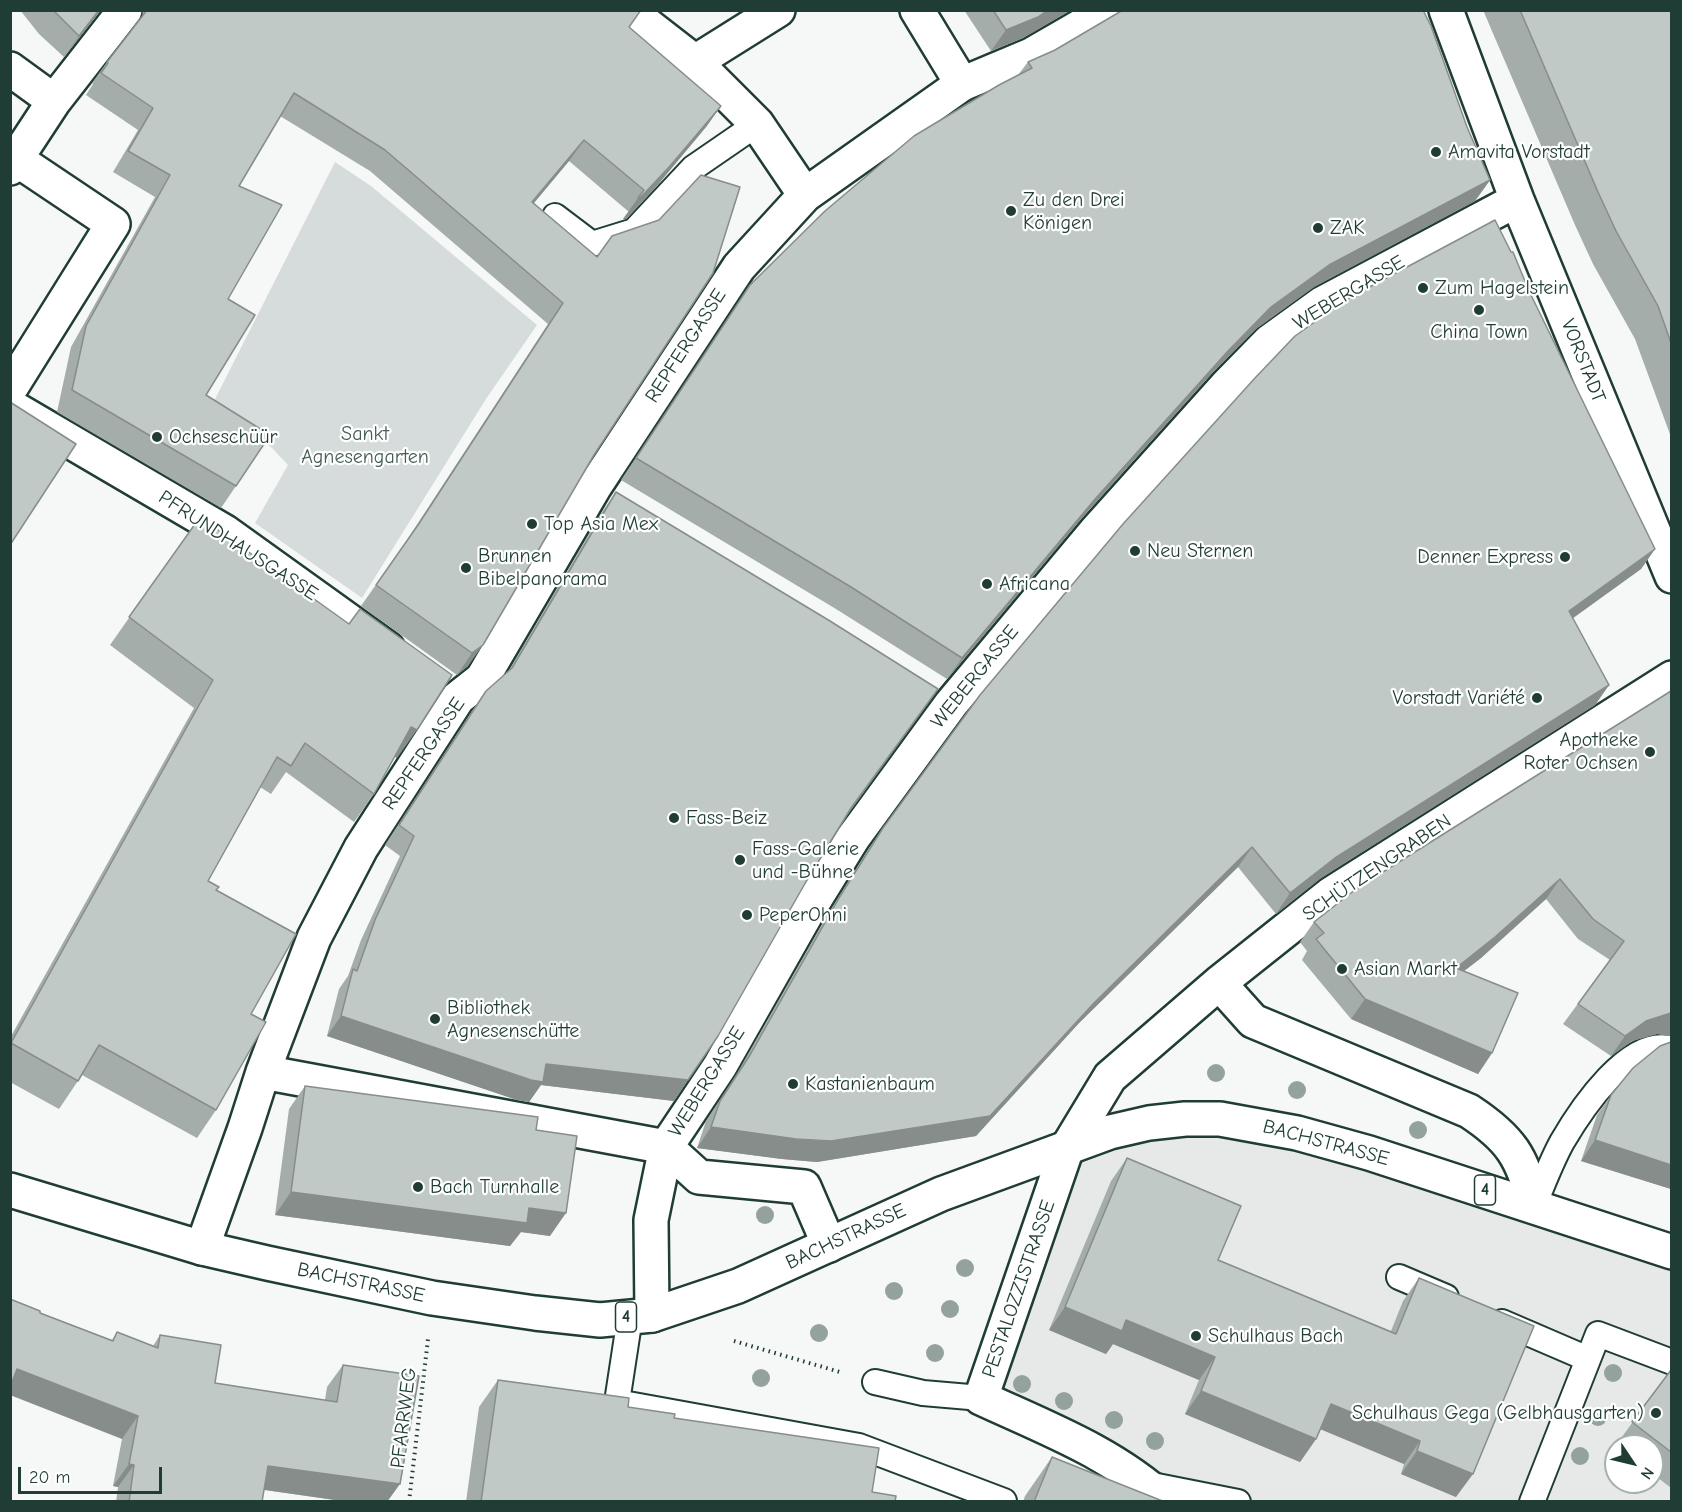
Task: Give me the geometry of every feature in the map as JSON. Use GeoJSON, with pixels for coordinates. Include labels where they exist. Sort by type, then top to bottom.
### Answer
{"type":"FeatureCollection","features":[{"type":"Feature","properties":{"kind":"street"},"geometry":{"type":"LineString","coordinates":[[10,389],[113,224],[14,164],[54,101],[125,10]]}},
{"type":"Feature","properties":{"kind":"street"},"geometry":{"type":"LineString","coordinates":[[628,10],[695,62],[757,124],[805,195]]}},
{"type":"Feature","properties":{"kind":"street"},"geometry":{"type":"LineString","coordinates":[[695,62],[778,10]]}},
{"type":"Feature","properties":{"kind":"street"},"geometry":{"type":"LineString","coordinates":[[917,10],[962,84]]}},
{"type":"Feature","properties":{"kind":"street","name":"REPFERGASSE"},"geometry":{"type":"LineString","coordinates":[[202,1248],[245,1128],[262,1072],[319,928],[361,848],[448,691],[482,679],[595,486],[739,267],[805,195],[962,84],[1031,55],[1109,10]]}},
{"type":"Feature","properties":{"kind":"street","name":"VORSTADT"},"geometry":{"type":"LineString","coordinates":[[1450,12],[1517,200],[1671,576]]}},
{"type":"Feature","properties":{"kind":"street"},"geometry":{"type":"LineString","coordinates":[[10,69],[54,101]]}},
{"type":"Feature","properties":{"kind":"street","name":"WEBERGASSE"},"geometry":{"type":"LineString","coordinates":[[641,1316],[651,1220],[666,1147],[720,1066],[809,909],[853,838],[951,704],[1095,532],[1227,385],[1269,342],[1323,303],[1517,200]]}},
{"type":"Feature","properties":{"kind":"street","name":"PFRUNDHAUSGASSE"},"geometry":{"type":"LineString","coordinates":[[10,406],[225,532],[409,664]]}},
{"type":"Feature","properties":{"kind":"street"},"geometry":{"type":"LineString","coordinates":[[595,486],[625,504]]}},
{"type":"Feature","properties":{"kind":"street","name":"SCHÜTZENGRABEN"},"geometry":{"type":"LineString","coordinates":[[1067,1148],[1110,1077],[1219,983],[1331,894],[1671,678]]}},
{"type":"Feature","properties":{"kind":"street"},"geometry":{"type":"LineString","coordinates":[[922,686],[951,704]]}},
{"type":"Feature","properties":{"kind":"street"},"geometry":{"type":"LineString","coordinates":[[1219,983],[1253,1021],[1469,1111],[1491,1125],[1507,1140],[1517,1156],[1528,1180],[1534,1205]]}},
{"type":"Feature","properties":{"kind":"street"},"geometry":{"type":"LineString","coordinates":[[262,1072],[666,1147],[699,1177],[804,1187],[829,1245]]}},
{"type":"Feature","properties":{"kind":"street","name":"BACHSTRASSE"},"geometry":{"type":"LineString","coordinates":[[10,1190],[202,1248],[432,1298],[600,1320],[641,1316],[738,1286],[941,1194],[1110,1132],[1149,1123],[1185,1119],[1220,1119],[1297,1133],[1348,1147],[1534,1205],[1671,1252]]}},
{"type":"Feature","properties":{"kind":"street","name":"PESTALOZZISTRASSE"},"geometry":{"type":"LineString","coordinates":[[1067,1148],[981,1398],[1095,1451],[1156,1492]]}},
{"type":"Feature","properties":{"kind":"lane"},"geometry":{"type":"LineString","coordinates":[[555,216],[592,244],[634,231],[693,168],[757,124]]}},
{"type":"Feature","properties":{"kind":"lane"},"geometry":{"type":"LineString","coordinates":[[1534,1205],[1562,1143],[1581,1112],[1598,1091],[1619,1068],[1637,1053],[1663,1046],[1671,1049]]}},
{"type":"Feature","properties":{"kind":"lane"},"geometry":{"type":"LineString","coordinates":[[1400,1277],[1588,1359]]}},
{"type":"Feature","properties":{"kind":"lane"},"geometry":{"type":"LineString","coordinates":[[641,1316],[617,1402],[859,1446],[1004,1501]]}},
{"type":"Feature","properties":{"kind":"lane"},"geometry":{"type":"LineString","coordinates":[[1532,1502],[1598,1334],[1671,1362]]}},
{"type":"Feature","properties":{"kind":"lane"},"geometry":{"type":"LineString","coordinates":[[875,1382],[923,1393],[981,1398]]}},
{"type":"Feature","properties":{"kind":"lane"},"geometry":{"type":"LineString","coordinates":[[1156,1492],[1238,1502]]}},
{"type":"Feature","properties":{"kind":"path","name":"PFARRWEG"},"geometry":{"type":"LineString","coordinates":[[409,1502],[428,1338]]}},
{"type":"Feature","properties":{"kind":"path"},"geometry":{"type":"LineString","coordinates":[[734,1341],[875,1382]]}},
{"type":"Feature","properties":{"kind":"shaded area"},"geometry":{"type":"Polygon","coordinates":[[[1185,1119],[1671,1252],[1671,1501],[1166,1501],[981,1398],[1067,1148],[1185,1119]]]}},
{"type":"Feature","properties":{"kind":"green space","name":"Sankt Agnesengarten"},"geometry":{"type":"Polygon","coordinates":[[[335,162],[371,186],[537,325],[486,399],[362,598],[255,523],[288,465],[271,447],[210,409],[335,162]]]}},
{"type":"Feature","properties":{"kind":"building"},"geometry":{"type":"Polygon","coordinates":[[[53,10],[99,10],[79,36],[53,10]]]}},
{"type":"Feature","properties":{"kind":"building"},"geometry":{"type":"Polygon","coordinates":[[[147,10],[641,10],[629,27],[721,106],[641,197],[638,198],[644,190],[584,140],[532,202],[597,257],[612,236],[659,220],[701,175],[740,187],[713,273],[594,455],[483,645],[472,653],[376,585],[418,525],[563,303],[385,150],[294,93],[239,186],[282,205],[228,299],[255,315],[206,395],[270,435],[236,486],[72,390],[86,326],[170,175],[128,151],[153,108],[101,73],[147,10]]]}},
{"type":"Feature","properties":{"kind":"building"},"geometry":{"type":"Polygon","coordinates":[[[993,10],[1048,10],[1038,17],[1006,30],[993,10]]]}},
{"type":"Feature","properties":{"kind":"building"},"geometry":{"type":"Polygon","coordinates":[[[1123,10],[1423,10],[1431,26],[1467,127],[1490,180],[1329,265],[1271,307],[1228,351],[1096,498],[962,658],[851,587],[636,458],[750,285],[825,211],[914,136],[1032,68],[1028,62],[1055,50],[1123,10]]]}},
{"type":"Feature","properties":{"kind":"building"},"geometry":{"type":"Polygon","coordinates":[[[1520,10],[1671,10],[1671,343],[1658,306],[1616,231],[1598,192],[1520,10]]]}},
{"type":"Feature","properties":{"kind":"building"},"geometry":{"type":"Polygon","coordinates":[[[1495,220],[1513,252],[1529,291],[1655,549],[1569,611],[1609,685],[1335,858],[1290,893],[1252,847],[1094,1003],[990,1116],[831,1141],[796,1139],[711,1127],[720,1101],[750,1055],[839,898],[883,828],[980,695],[1123,524],[1295,336],[1347,299],[1495,220]]]}},
{"type":"Feature","properties":{"kind":"building"},"geometry":{"type":"Polygon","coordinates":[[[10,402],[76,444],[10,545],[10,402]]]}},
{"type":"Feature","properties":{"kind":"building"},"geometry":{"type":"Polygon","coordinates":[[[616,492],[938,689],[851,808],[718,1036],[688,1080],[546,1064],[543,1082],[531,1080],[341,1016],[353,969],[357,971],[375,920],[414,836],[399,825],[486,691],[512,668],[616,492]]]}},
{"type":"Feature","properties":{"kind":"building"},"geometry":{"type":"Polygon","coordinates":[[[200,517],[349,624],[360,609],[452,675],[417,730],[411,727],[374,794],[305,743],[291,766],[277,757],[208,881],[219,887],[216,890],[296,934],[251,1014],[266,1022],[216,1110],[99,1045],[78,1081],[11,1043],[213,680],[129,617],[200,517]]]}},
{"type":"Feature","properties":{"kind":"building"},"geometry":{"type":"Polygon","coordinates":[[[1671,691],[1671,1013],[1646,1021],[1625,1036],[1578,1004],[1624,941],[1593,919],[1560,879],[1495,937],[1456,968],[1518,993],[1492,1053],[1365,999],[1316,939],[1324,933],[1314,922],[1356,889],[1671,691]]]}},
{"type":"Feature","properties":{"kind":"building"},"geometry":{"type":"Polygon","coordinates":[[[1671,1042],[1671,1165],[1595,1140],[1611,1095],[1633,1068],[1660,1046],[1671,1042]]]}},
{"type":"Feature","properties":{"kind":"building","name":"Bach Turnhalle"},"geometry":{"type":"Polygon","coordinates":[[[305,1086],[538,1117],[536,1130],[577,1136],[566,1213],[529,1208],[527,1223],[291,1192],[305,1086]]]}},
{"type":"Feature","properties":{"kind":"building","name":"Schulhaus Bach"},"geometry":{"type":"Polygon","coordinates":[[[1127,1158],[1241,1206],[1218,1260],[1396,1334],[1419,1278],[1534,1326],[1473,1474],[1417,1451],[1420,1441],[1331,1404],[1316,1439],[1201,1391],[1215,1357],[1126,1320],[1122,1331],[1065,1307],[1127,1158]]]}},
{"type":"Feature","properties":{"kind":"building"},"geometry":{"type":"Polygon","coordinates":[[[10,1299],[113,1341],[117,1332],[158,1348],[160,1335],[221,1345],[215,1383],[337,1402],[343,1365],[419,1376],[400,1484],[268,1466],[262,1502],[129,1502],[134,1465],[129,1464],[138,1416],[17,1369],[12,1382],[10,1381],[10,1299]]]}},
{"type":"Feature","properties":{"kind":"building"},"geometry":{"type":"Polygon","coordinates":[[[1671,1370],[1671,1452],[1664,1447],[1664,1434],[1648,1434],[1632,1422],[1671,1370]]]}},
{"type":"Feature","properties":{"kind":"building"},"geometry":{"type":"Polygon","coordinates":[[[498,1380],[629,1398],[628,1407],[675,1414],[674,1418],[879,1448],[872,1492],[896,1496],[895,1502],[481,1502],[498,1380]]]}},
{"type":"Feature","properties":{"kind":"building"},"geometry":{"type":"Polygon","coordinates":[[[1052,1457],[1165,1502],[1034,1502],[1052,1457]]]}},
{"type":"Feature","properties":{"kind":"place","name":"Amavita Vorstadt"},"geometry":{"type":"Point","coordinates":[1436,152]}},
{"type":"Feature","properties":{"kind":"place","name":"Zu den Drei Königen"},"geometry":{"type":"Point","coordinates":[1011,211]}},
{"type":"Feature","properties":{"kind":"place","name":"ZAK"},"geometry":{"type":"Point","coordinates":[1318,228]}},
{"type":"Feature","properties":{"kind":"place","name":"Zum Hagelstein"},"geometry":{"type":"Point","coordinates":[1423,288]}},
{"type":"Feature","properties":{"kind":"place","name":"China Town"},"geometry":{"type":"Point","coordinates":[1479,310]}},
{"type":"Feature","properties":{"kind":"place","name":"Ochseschüür"},"geometry":{"type":"Point","coordinates":[157,437]}},
{"type":"Feature","properties":{"kind":"place","name":"Top Asia Mex"},"geometry":{"type":"Point","coordinates":[532,524]}},
{"type":"Feature","properties":{"kind":"place","name":"Neu Sternen"},"geometry":{"type":"Point","coordinates":[1135,551]}},
{"type":"Feature","properties":{"kind":"place","name":"Denner Express"},"geometry":{"type":"Point","coordinates":[1565,557]}},
{"type":"Feature","properties":{"kind":"place","name":"Brunnen Bibelpanorama"},"geometry":{"type":"Point","coordinates":[466,568]}},
{"type":"Feature","properties":{"kind":"place","name":"Africana"},"geometry":{"type":"Point","coordinates":[987,584]}},
{"type":"Feature","properties":{"kind":"place","name":"Vorstadt Variété"},"geometry":{"type":"Point","coordinates":[1537,698]}},
{"type":"Feature","properties":{"kind":"place","name":"Apotheke Roter Ochsen"},"geometry":{"type":"Point","coordinates":[1650,752]}},
{"type":"Feature","properties":{"kind":"place","name":"Fass-Beiz"},"geometry":{"type":"Point","coordinates":[674,818]}},
{"type":"Feature","properties":{"kind":"place","name":"Fass-Galerie und -Bühne"},"geometry":{"type":"Point","coordinates":[740,860]}},
{"type":"Feature","properties":{"kind":"place","name":"PeperOhni"},"geometry":{"type":"Point","coordinates":[747,915]}},
{"type":"Feature","properties":{"kind":"place","name":"Asian Markt"},"geometry":{"type":"Point","coordinates":[1342,969]}},
{"type":"Feature","properties":{"kind":"place","name":"Bibliothek Agnesenschütte"},"geometry":{"type":"Point","coordinates":[435,1019]}},
{"type":"Feature","properties":{"kind":"place","name":"Kastanienbaum"},"geometry":{"type":"Point","coordinates":[793,1084]}},
{"type":"Feature","properties":{"kind":"place","name":"Bach Turnhalle"},"geometry":{"type":"Point","coordinates":[418,1187]}},
{"type":"Feature","properties":{"kind":"place","name":"Schulhaus Bach"},"geometry":{"type":"Point","coordinates":[1196,1336]}},
{"type":"Feature","properties":{"kind":"place","name":"Schulhaus Gega (Gelbhausgarten)"},"geometry":{"type":"Point","coordinates":[1656,1413]}}]}
